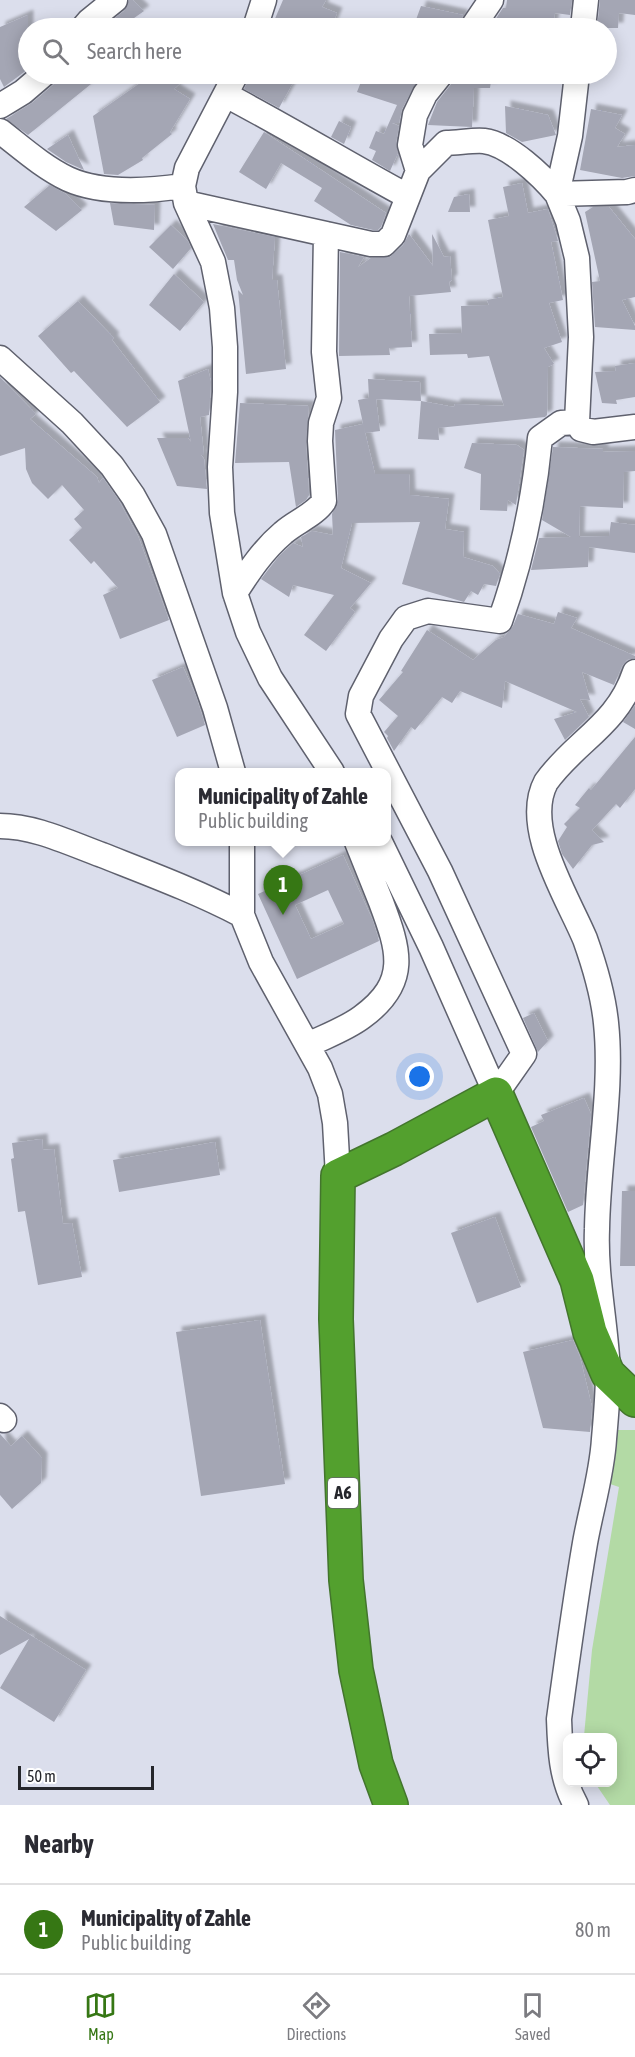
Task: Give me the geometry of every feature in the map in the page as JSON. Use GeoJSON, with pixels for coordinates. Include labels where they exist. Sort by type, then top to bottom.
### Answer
{"type":"FeatureCollection","features":[{"type":"Feature","properties":{"kind":"highway"},"geometry":{"type":"LineString","coordinates":[[338,1176],[394,1149],[496,1094],[577,1280],[590,1332],[608,1374],[635,1400]]}},
{"type":"Feature","properties":{"kind":"highway","name":"A6"},"geometry":{"type":"LineString","coordinates":[[338,1176],[336,1318],[346,1580],[356,1670],[376,1764],[391,1805]]}},
{"type":"Feature","properties":{"kind":"street"},"geometry":{"type":"LineString","coordinates":[[93,18],[115,0]]}},
{"type":"Feature","properties":{"kind":"street"},"geometry":{"type":"LineString","coordinates":[[258,18],[264,0]]}},
{"type":"Feature","properties":{"kind":"street"},"geometry":{"type":"LineString","coordinates":[[479,18],[491,0]]}},
{"type":"Feature","properties":{"kind":"street"},"geometry":{"type":"LineString","coordinates":[[584,18],[586,0]]}},
{"type":"Feature","properties":{"kind":"street"},"geometry":{"type":"LineString","coordinates":[[0,106],[32,84]]}},
{"type":"Feature","properties":{"kind":"street"},"geometry":{"type":"LineString","coordinates":[[232,84],[187,168],[185,195],[213,262],[222,308],[225,392],[220,492],[235,593],[248,632],[270,678],[328,768]]}},
{"type":"Feature","properties":{"kind":"street"},"geometry":{"type":"LineString","coordinates":[[418,171],[410,145],[415,115],[425,94],[433,84]]}},
{"type":"Feature","properties":{"kind":"street"},"geometry":{"type":"LineString","coordinates":[[557,194],[570,136],[576,84]]}},
{"type":"Feature","properties":{"kind":"street"},"geometry":{"type":"LineString","coordinates":[[226,95],[408,196]]}},
{"type":"Feature","properties":{"kind":"street"},"geometry":{"type":"LineString","coordinates":[[0,131],[48,168],[68,179],[84,184],[122,189],[162,189],[371,244],[384,244],[393,235],[418,171],[446,143],[485,141],[511,152],[543,178],[557,194],[578,258],[581,337],[577,422],[581,429],[593,432],[635,427]]}},
{"type":"Feature","properties":{"kind":"street"},"geometry":{"type":"LineString","coordinates":[[557,194],[635,190]]}},
{"type":"Feature","properties":{"kind":"street"},"geometry":{"type":"LineString","coordinates":[[235,593],[266,550],[286,530],[320,507],[324,501],[320,441],[321,423],[329,398],[324,352],[326,234]]}},
{"type":"Feature","properties":{"kind":"street"},"geometry":{"type":"LineString","coordinates":[[0,358],[72,423],[112,465],[133,496],[154,534],[215,708],[232,768]]}},
{"type":"Feature","properties":{"kind":"street"},"geometry":{"type":"LineString","coordinates":[[386,768],[358,714],[361,696],[392,639],[406,618],[428,611],[500,621],[521,557],[536,480],[540,438],[561,423],[577,422]]}},
{"type":"Feature","properties":{"kind":"street"},"geometry":{"type":"LineString","coordinates":[[576,1805],[564,1774],[559,1719],[585,1544],[604,1443],[608,1374],[598,1275],[597,1230],[608,1080],[605,1014],[600,983],[586,942],[542,838],[538,809],[541,791],[551,774],[604,724],[629,688],[635,672]]}},
{"type":"Feature","properties":{"kind":"street"},"geometry":{"type":"LineString","coordinates":[[391,777],[440,871],[524,1054],[496,1094]]}},
{"type":"Feature","properties":{"kind":"street"},"geometry":{"type":"LineString","coordinates":[[0,826],[13,826],[46,834],[171,881],[242,915]]}},
{"type":"Feature","properties":{"kind":"street"},"geometry":{"type":"LineString","coordinates":[[242,846],[242,915],[261,962],[308,1045],[330,1094],[335,1122],[338,1176]]}},
{"type":"Feature","properties":{"kind":"street"},"geometry":{"type":"LineString","coordinates":[[308,1045],[362,1017],[385,995],[395,976],[398,956],[394,935],[359,846]]}},
{"type":"Feature","properties":{"kind":"street"},"geometry":{"type":"LineString","coordinates":[[383,846],[431,947],[496,1094]]}},
{"type":"Feature","properties":{"kind":"green space"},"geometry":{"type":"Polygon","coordinates":[[[614,1430],[635,1430],[635,1805],[610,1805],[598,1787],[617,1787],[617,1733],[584,1733],[592,1650],[619,1487],[607,1483],[614,1430]]]}},
{"type":"Feature","properties":{"kind":"building"},"geometry":{"type":"Polygon","coordinates":[[[129,0],[133,0],[144,11],[134,18],[115,18],[124,11],[129,0]]]}},
{"type":"Feature","properties":{"kind":"building"},"geometry":{"type":"Polygon","coordinates":[[[283,0],[326,0],[322,7],[337,13],[335,18],[275,18],[283,0]]]}},
{"type":"Feature","properties":{"kind":"building"},"geometry":{"type":"Polygon","coordinates":[[[507,0],[572,0],[570,15],[555,13],[554,18],[496,18],[503,8],[506,8],[507,0]]]}},
{"type":"Feature","properties":{"kind":"building"},"geometry":{"type":"Polygon","coordinates":[[[600,0],[635,0],[635,15],[619,13],[618,28],[617,18],[598,18],[600,0]]]}},
{"type":"Feature","properties":{"kind":"building"},"geometry":{"type":"Polygon","coordinates":[[[421,6],[463,15],[462,18],[417,18],[421,6]]]}},
{"type":"Feature","properties":{"kind":"building"},"geometry":{"type":"Polygon","coordinates":[[[18,19],[18,76],[4,87],[0,79],[0,27],[18,19]]]}},
{"type":"Feature","properties":{"kind":"building"},"geometry":{"type":"Polygon","coordinates":[[[91,84],[28,135],[6,119],[32,103],[53,85],[91,84]]]}},
{"type":"Feature","properties":{"kind":"building"},"geometry":{"type":"Polygon","coordinates":[[[139,84],[179,84],[174,89],[190,99],[170,132],[172,134],[142,158],[143,160],[118,175],[104,174],[93,116],[139,84]]]}},
{"type":"Feature","properties":{"kind":"building"},"geometry":{"type":"Polygon","coordinates":[[[246,84],[292,84],[279,108],[244,89],[246,84]]]}},
{"type":"Feature","properties":{"kind":"building"},"geometry":{"type":"Polygon","coordinates":[[[360,84],[415,84],[402,109],[399,123],[392,123],[399,126],[396,143],[398,153],[390,171],[372,160],[376,151],[369,148],[376,131],[384,134],[397,105],[357,92],[360,84]]]}},
{"type":"Feature","properties":{"kind":"building"},"geometry":{"type":"Polygon","coordinates":[[[451,84],[491,84],[490,88],[474,88],[472,127],[428,125],[437,102],[451,84]]]}},
{"type":"Feature","properties":{"kind":"building"},"geometry":{"type":"Polygon","coordinates":[[[505,106],[548,115],[556,135],[522,142],[506,133],[505,106]]]}},
{"type":"Feature","properties":{"kind":"building"},"geometry":{"type":"Polygon","coordinates":[[[591,109],[622,115],[615,128],[625,134],[617,147],[635,145],[635,176],[622,178],[580,170],[591,109]]]}},
{"type":"Feature","properties":{"kind":"building"},"geometry":{"type":"Polygon","coordinates":[[[339,121],[351,127],[344,144],[331,137],[339,121]]]}},
{"type":"Feature","properties":{"kind":"building"},"geometry":{"type":"Polygon","coordinates":[[[264,132],[386,213],[381,227],[373,230],[351,225],[314,201],[322,188],[281,163],[266,189],[239,172],[264,132]]]}},
{"type":"Feature","properties":{"kind":"building"},"geometry":{"type":"Polygon","coordinates":[[[68,135],[84,170],[66,162],[47,149],[68,135]]]}},
{"type":"Feature","properties":{"kind":"building"},"geometry":{"type":"Polygon","coordinates":[[[522,183],[528,213],[548,209],[558,241],[551,242],[563,300],[549,303],[562,342],[544,348],[554,364],[548,367],[547,415],[438,428],[439,440],[418,439],[421,401],[454,407],[455,404],[504,406],[489,356],[468,358],[467,354],[430,355],[429,334],[462,333],[461,306],[489,305],[487,300],[503,297],[488,220],[509,216],[503,187],[522,183]]]}},
{"type":"Feature","properties":{"kind":"building"},"geometry":{"type":"Polygon","coordinates":[[[50,185],[66,194],[82,210],[56,231],[24,207],[50,185]]]}},
{"type":"Feature","properties":{"kind":"building"},"geometry":{"type":"Polygon","coordinates":[[[469,194],[470,212],[448,212],[454,197],[469,194]]]}},
{"type":"Feature","properties":{"kind":"building"},"geometry":{"type":"Polygon","coordinates":[[[110,203],[155,205],[154,230],[114,225],[110,203]]]}},
{"type":"Feature","properties":{"kind":"building"},"geometry":{"type":"Polygon","coordinates":[[[593,207],[609,207],[635,239],[635,297],[622,300],[635,330],[595,327],[592,282],[600,281],[585,212],[593,207]]]}},
{"type":"Feature","properties":{"kind":"building"},"geometry":{"type":"Polygon","coordinates":[[[213,224],[275,237],[272,280],[277,280],[286,369],[246,374],[238,290],[243,295],[237,280],[234,260],[228,260],[213,224]]]}},
{"type":"Feature","properties":{"kind":"building"},"geometry":{"type":"Polygon","coordinates":[[[171,225],[188,241],[191,248],[173,269],[149,247],[171,225]]]}},
{"type":"Feature","properties":{"kind":"building"},"geometry":{"type":"Polygon","coordinates":[[[409,234],[433,266],[432,234],[444,257],[450,256],[451,292],[409,296],[412,347],[389,348],[390,355],[339,356],[340,252],[364,257],[358,267],[371,258],[390,257],[403,245],[409,234]]]}},
{"type":"Feature","properties":{"kind":"building"},"geometry":{"type":"Polygon","coordinates":[[[174,274],[204,302],[180,331],[149,305],[174,274]]]}},
{"type":"Feature","properties":{"kind":"building"},"geometry":{"type":"Polygon","coordinates":[[[78,301],[114,338],[112,340],[160,402],[127,427],[74,371],[71,373],[38,336],[78,301]]]}},
{"type":"Feature","properties":{"kind":"building"},"geometry":{"type":"Polygon","coordinates":[[[635,363],[635,397],[616,400],[617,404],[602,403],[595,372],[616,371],[615,366],[635,363]]]}},
{"type":"Feature","properties":{"kind":"building"},"geometry":{"type":"Polygon","coordinates":[[[208,369],[211,382],[209,415],[200,417],[204,455],[201,455],[204,459],[207,489],[177,486],[157,438],[188,438],[191,442],[178,381],[208,369]]]}},
{"type":"Feature","properties":{"kind":"building"},"geometry":{"type":"Polygon","coordinates":[[[0,377],[36,414],[30,419],[97,477],[99,483],[103,478],[118,499],[138,536],[169,620],[120,639],[103,595],[118,588],[94,561],[91,564],[69,540],[82,528],[74,519],[84,510],[62,485],[48,499],[32,483],[26,469],[25,448],[0,456],[0,377]]]}},
{"type":"Feature","properties":{"kind":"building"},"geometry":{"type":"Polygon","coordinates":[[[368,379],[420,382],[421,401],[376,399],[380,431],[365,433],[358,400],[369,398],[368,379]]]}},
{"type":"Feature","properties":{"kind":"building"},"geometry":{"type":"Polygon","coordinates":[[[240,403],[309,406],[306,442],[309,495],[296,507],[289,462],[235,463],[240,403]]]}},
{"type":"Feature","properties":{"kind":"building"},"geometry":{"type":"Polygon","coordinates":[[[363,424],[375,474],[409,474],[410,495],[449,499],[445,529],[464,532],[463,557],[493,566],[500,574],[496,586],[484,584],[478,595],[471,591],[464,602],[402,584],[420,522],[352,523],[341,568],[371,583],[350,608],[355,612],[326,651],[304,635],[334,595],[293,585],[289,597],[261,579],[279,556],[293,543],[303,547],[301,537],[312,531],[333,535],[332,514],[338,500],[335,430],[363,424]]]}},
{"type":"Feature","properties":{"kind":"building"},"geometry":{"type":"Polygon","coordinates":[[[472,443],[517,445],[524,450],[516,505],[508,500],[507,511],[480,510],[481,474],[464,468],[472,443]]]}},
{"type":"Feature","properties":{"kind":"building"},"geometry":{"type":"Polygon","coordinates":[[[553,447],[603,449],[603,452],[635,451],[635,471],[624,472],[623,508],[580,506],[579,537],[609,536],[611,522],[635,525],[635,553],[589,547],[588,567],[531,570],[539,538],[571,537],[542,520],[553,447]]]}},
{"type":"Feature","properties":{"kind":"building"},"geometry":{"type":"Polygon","coordinates":[[[558,612],[577,618],[571,628],[635,656],[622,666],[614,685],[582,672],[590,700],[580,699],[589,717],[565,740],[554,719],[577,712],[505,681],[502,708],[460,691],[452,703],[442,697],[415,730],[411,727],[394,751],[384,732],[398,716],[379,700],[403,672],[401,671],[427,630],[473,660],[496,640],[504,637],[513,626],[518,614],[554,624],[558,612]]]}},
{"type":"Feature","properties":{"kind":"building"},"geometry":{"type":"Polygon","coordinates":[[[183,667],[196,696],[205,725],[177,737],[152,680],[183,667]]]}},
{"type":"Feature","properties":{"kind":"building"},"geometry":{"type":"Polygon","coordinates":[[[635,705],[635,729],[623,722],[635,705]]]}},
{"type":"Feature","properties":{"kind":"building"},"geometry":{"type":"Polygon","coordinates":[[[635,737],[635,789],[620,808],[616,804],[592,830],[604,842],[592,845],[573,869],[562,854],[558,841],[567,827],[564,824],[580,808],[575,805],[589,788],[591,790],[635,737]]]}},
{"type":"Feature","properties":{"kind":"building"},"geometry":{"type":"Polygon","coordinates":[[[343,855],[373,921],[379,941],[297,979],[258,894],[343,855]],[[328,890],[295,905],[311,939],[344,924],[328,890]]]}},
{"type":"Feature","properties":{"kind":"building"},"geometry":{"type":"Polygon","coordinates":[[[534,1013],[548,1041],[538,1052],[523,1018],[534,1013]]]}},
{"type":"Feature","properties":{"kind":"building"},"geometry":{"type":"Polygon","coordinates":[[[584,1098],[591,1114],[583,1205],[568,1212],[531,1127],[544,1121],[541,1115],[584,1098]]]}},
{"type":"Feature","properties":{"kind":"building"},"geometry":{"type":"Polygon","coordinates":[[[42,1139],[43,1150],[54,1149],[63,1224],[72,1223],[82,1277],[38,1285],[25,1211],[18,1212],[11,1159],[14,1158],[12,1143],[42,1139]]]}},
{"type":"Feature","properties":{"kind":"building"},"geometry":{"type":"Polygon","coordinates":[[[215,1142],[220,1175],[119,1192],[113,1160],[215,1142]]]}},
{"type":"Feature","properties":{"kind":"building"},"geometry":{"type":"Polygon","coordinates":[[[622,1191],[635,1191],[635,1266],[620,1266],[622,1191]]]}},
{"type":"Feature","properties":{"kind":"building"},"geometry":{"type":"Polygon","coordinates":[[[495,1217],[521,1287],[477,1303],[451,1233],[495,1217]]]}},
{"type":"Feature","properties":{"kind":"building"},"geometry":{"type":"Polygon","coordinates":[[[260,1320],[285,1484],[201,1496],[176,1332],[260,1320]]]}},
{"type":"Feature","properties":{"kind":"building"},"geometry":{"type":"Polygon","coordinates":[[[573,1340],[580,1357],[592,1407],[590,1432],[543,1428],[523,1352],[573,1340]]]}},
{"type":"Feature","properties":{"kind":"building"},"geometry":{"type":"Polygon","coordinates":[[[0,1434],[11,1446],[22,1436],[42,1458],[41,1483],[12,1509],[0,1495],[0,1434]]]}},
{"type":"Feature","properties":{"kind":"building"},"geometry":{"type":"Polygon","coordinates":[[[0,1616],[86,1670],[54,1722],[0,1688],[29,1639],[0,1655],[0,1616]]]}},
{"type":"Feature","properties":{"kind":"place","name":"Municipality of Zahle"},"geometry":{"type":"Point","coordinates":[283,915]}}]}
